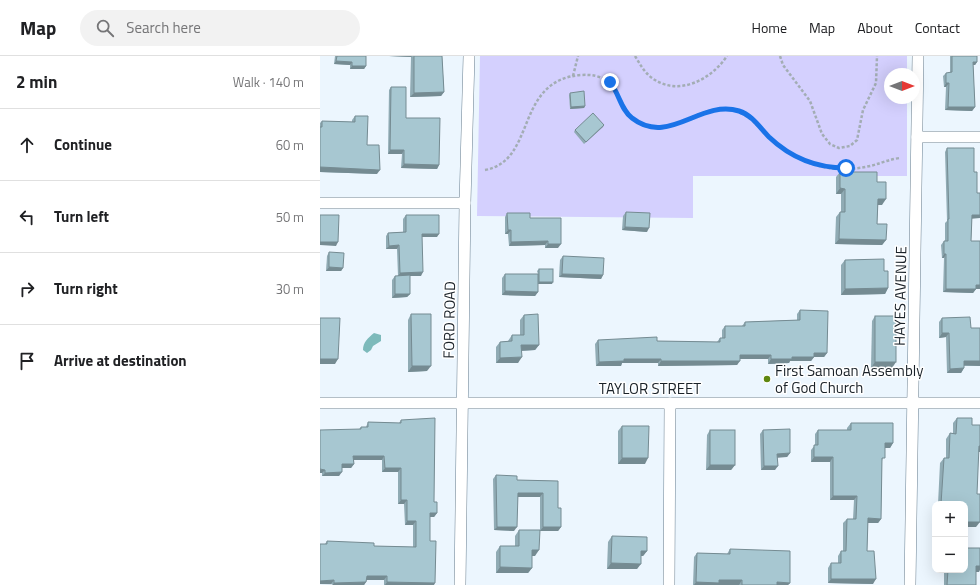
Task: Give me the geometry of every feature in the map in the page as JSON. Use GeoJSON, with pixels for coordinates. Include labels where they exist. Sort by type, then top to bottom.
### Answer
{"type":"FeatureCollection","features":[{"type":"Feature","properties":{"kind":"street","name":"FORD ROAD"},"geometry":{"type":"LineString","coordinates":[[460,585],[465,203],[469,56]]}},
{"type":"Feature","properties":{"kind":"street","name":"HAYES AVENUE"},"geometry":{"type":"LineString","coordinates":[[910,585],[918,56]]}},
{"type":"Feature","properties":{"kind":"street"},"geometry":{"type":"LineString","coordinates":[[917,137],[980,137]]}},
{"type":"Feature","properties":{"kind":"street"},"geometry":{"type":"LineString","coordinates":[[320,203],[465,203]]}},
{"type":"Feature","properties":{"kind":"street","name":"TAYLOR STREET"},"geometry":{"type":"LineString","coordinates":[[320,403],[980,403]]}},
{"type":"Feature","properties":{"kind":"street"},"geometry":{"type":"LineString","coordinates":[[669,585],[670,403]]}},
{"type":"Feature","properties":{"kind":"path"},"geometry":{"type":"LineString","coordinates":[[573,76],[578,56]]}},
{"type":"Feature","properties":{"kind":"path"},"geometry":{"type":"LineString","coordinates":[[635,56],[644,71],[653,78],[672,86],[688,85],[706,78],[719,67],[726,56]]}},
{"type":"Feature","properties":{"kind":"path"},"geometry":{"type":"LineString","coordinates":[[780,56],[783,65],[810,101],[822,134],[830,144],[839,148],[850,146],[857,140],[863,110],[876,83],[877,56]]}},
{"type":"Feature","properties":{"kind":"path"},"geometry":{"type":"LineString","coordinates":[[485,170],[498,167],[509,157],[526,126],[532,108],[545,91],[556,82],[573,76],[589,76],[610,82],[615,88],[628,115],[638,122],[652,128],[673,125],[713,110],[725,109],[741,112],[748,116],[770,138],[786,151],[805,161],[822,167],[866,167],[900,158]]}},
{"type":"Feature","properties":{"kind":"shaded area"},"geometry":{"type":"Polygon","coordinates":[[[480,56],[907,56],[907,68],[884,68],[884,104],[907,104],[907,176],[693,176],[693,218],[477,216],[480,56]]]}},
{"type":"Feature","properties":{"kind":"water"},"geometry":{"type":"Polygon","coordinates":[[[374,333],[381,335],[381,341],[373,346],[367,353],[363,350],[365,342],[374,333]]]}},
{"type":"Feature","properties":{"kind":"building"},"geometry":{"type":"Polygon","coordinates":[[[337,56],[366,56],[366,66],[352,66],[352,62],[336,61],[337,56]]]}},
{"type":"Feature","properties":{"kind":"building"},"geometry":{"type":"Polygon","coordinates":[[[414,56],[442,56],[444,92],[414,93],[414,56]]]}},
{"type":"Feature","properties":{"kind":"building"},"geometry":{"type":"Polygon","coordinates":[[[952,56],[977,56],[977,62],[973,62],[975,107],[948,107],[949,83],[946,83],[946,73],[952,72],[952,56]]]}},
{"type":"Feature","properties":{"kind":"building"},"geometry":{"type":"Polygon","coordinates":[[[391,87],[406,87],[406,118],[440,118],[439,165],[404,164],[404,150],[390,150],[391,87]]]}},
{"type":"Feature","properties":{"kind":"building"},"geometry":{"type":"Polygon","coordinates":[[[584,91],[585,106],[571,107],[570,93],[584,91]]]}},
{"type":"Feature","properties":{"kind":"building"},"geometry":{"type":"Polygon","coordinates":[[[593,113],[604,125],[586,142],[575,130],[593,113]]]}},
{"type":"Feature","properties":{"kind":"building"},"geometry":{"type":"Polygon","coordinates":[[[355,116],[368,116],[367,145],[379,145],[380,170],[320,167],[320,127],[322,127],[322,121],[355,122],[355,116]]]}},
{"type":"Feature","properties":{"kind":"building"},"geometry":{"type":"Polygon","coordinates":[[[947,148],[974,148],[974,172],[977,172],[977,193],[980,193],[980,215],[972,215],[971,241],[980,241],[980,285],[976,285],[976,289],[946,289],[946,254],[944,254],[944,241],[948,241],[949,219],[947,148]]]}},
{"type":"Feature","properties":{"kind":"building"},"geometry":{"type":"Polygon","coordinates":[[[840,172],[877,172],[877,182],[886,182],[886,199],[878,199],[877,224],[887,224],[886,240],[839,239],[840,212],[845,212],[845,189],[840,188],[840,172]]]}},
{"type":"Feature","properties":{"kind":"building"},"geometry":{"type":"Polygon","coordinates":[[[626,212],[650,213],[649,228],[625,227],[626,212]]]}},
{"type":"Feature","properties":{"kind":"building"},"geometry":{"type":"Polygon","coordinates":[[[507,213],[530,213],[530,218],[561,218],[561,244],[548,244],[548,241],[511,242],[511,230],[508,230],[507,213]]]}},
{"type":"Feature","properties":{"kind":"building"},"geometry":{"type":"Polygon","coordinates":[[[320,215],[339,215],[338,242],[320,242],[320,215]]]}},
{"type":"Feature","properties":{"kind":"building"},"geometry":{"type":"Polygon","coordinates":[[[406,215],[439,215],[439,234],[422,234],[423,272],[400,273],[399,245],[389,246],[388,233],[406,232],[406,215]]]}},
{"type":"Feature","properties":{"kind":"building"},"geometry":{"type":"Polygon","coordinates":[[[329,252],[344,253],[343,268],[329,267],[329,252]]]}},
{"type":"Feature","properties":{"kind":"building"},"geometry":{"type":"Polygon","coordinates":[[[563,256],[604,258],[603,275],[562,274],[563,256]]]}},
{"type":"Feature","properties":{"kind":"building"},"geometry":{"type":"Polygon","coordinates":[[[884,259],[884,271],[888,271],[888,288],[845,289],[845,260],[884,259]]]}},
{"type":"Feature","properties":{"kind":"building"},"geometry":{"type":"Polygon","coordinates":[[[539,269],[553,269],[553,282],[539,282],[539,269]]]}},
{"type":"Feature","properties":{"kind":"building"},"geometry":{"type":"Polygon","coordinates":[[[505,274],[538,274],[538,292],[505,291],[505,274]]]}},
{"type":"Feature","properties":{"kind":"building"},"geometry":{"type":"Polygon","coordinates":[[[410,275],[410,294],[395,294],[395,276],[410,275]]]}},
{"type":"Feature","properties":{"kind":"building"},"geometry":{"type":"Polygon","coordinates":[[[800,310],[828,311],[827,353],[814,353],[814,357],[792,357],[792,359],[771,359],[771,355],[740,355],[740,361],[661,361],[661,359],[624,359],[624,361],[599,362],[598,340],[657,337],[657,341],[720,342],[720,338],[725,338],[725,326],[745,326],[745,322],[800,320],[800,310]]]}},
{"type":"Feature","properties":{"kind":"building"},"geometry":{"type":"Polygon","coordinates":[[[411,314],[431,314],[431,366],[412,366],[411,314]]]}},
{"type":"Feature","properties":{"kind":"building"},"geometry":{"type":"Polygon","coordinates":[[[538,314],[539,345],[521,345],[522,357],[500,358],[500,342],[512,341],[512,335],[524,335],[524,315],[538,314]]]}},
{"type":"Feature","properties":{"kind":"building"},"geometry":{"type":"Polygon","coordinates":[[[875,316],[896,316],[896,362],[875,362],[875,316]]]}},
{"type":"Feature","properties":{"kind":"building"},"geometry":{"type":"Polygon","coordinates":[[[970,317],[971,328],[980,328],[980,361],[964,361],[964,368],[950,369],[949,333],[942,333],[942,318],[970,317]]]}},
{"type":"Feature","properties":{"kind":"building"},"geometry":{"type":"Polygon","coordinates":[[[320,318],[340,318],[338,359],[320,359],[320,318]]]}},
{"type":"Feature","properties":{"kind":"building"},"geometry":{"type":"Polygon","coordinates":[[[435,418],[434,502],[437,502],[437,513],[430,513],[430,541],[436,541],[435,583],[387,582],[387,576],[367,576],[366,582],[334,583],[334,580],[320,581],[320,544],[327,544],[327,541],[374,543],[374,546],[416,547],[416,521],[407,521],[407,500],[401,500],[401,468],[385,468],[384,456],[353,456],[354,464],[342,464],[342,472],[325,473],[325,470],[320,469],[320,430],[361,429],[361,427],[368,427],[368,422],[401,423],[401,420],[435,418]]]}},
{"type":"Feature","properties":{"kind":"building"},"geometry":{"type":"Polygon","coordinates":[[[957,418],[972,418],[972,425],[980,425],[977,494],[980,494],[980,522],[968,522],[968,501],[941,501],[944,458],[949,458],[950,433],[956,434],[957,418]]]}},
{"type":"Feature","properties":{"kind":"building"},"geometry":{"type":"Polygon","coordinates":[[[851,423],[893,423],[893,443],[885,443],[885,458],[882,458],[881,519],[868,518],[867,551],[874,551],[876,579],[831,579],[831,563],[841,563],[841,551],[846,551],[847,519],[856,519],[857,496],[833,496],[833,457],[814,457],[814,445],[818,445],[818,430],[851,430],[851,423]]]}},
{"type":"Feature","properties":{"kind":"building"},"geometry":{"type":"Polygon","coordinates":[[[622,426],[649,426],[648,458],[622,458],[622,426]]]}},
{"type":"Feature","properties":{"kind":"building"},"geometry":{"type":"Polygon","coordinates":[[[790,429],[790,453],[777,454],[778,466],[764,466],[763,430],[790,429]]]}},
{"type":"Feature","properties":{"kind":"building"},"geometry":{"type":"Polygon","coordinates":[[[710,430],[735,430],[735,465],[710,465],[710,430]]]}},
{"type":"Feature","properties":{"kind":"building"},"geometry":{"type":"Polygon","coordinates":[[[496,475],[517,476],[517,480],[558,481],[558,508],[561,508],[561,527],[543,527],[543,493],[518,493],[517,527],[497,527],[496,475]]]}},
{"type":"Feature","properties":{"kind":"building"},"geometry":{"type":"Polygon","coordinates":[[[519,530],[540,530],[539,550],[532,550],[532,568],[500,567],[500,546],[519,546],[519,530]]]}},
{"type":"Feature","properties":{"kind":"building"},"geometry":{"type":"Polygon","coordinates":[[[612,536],[647,537],[647,551],[641,551],[641,564],[611,563],[612,536]]]}},
{"type":"Feature","properties":{"kind":"building"},"geometry":{"type":"Polygon","coordinates":[[[968,548],[980,548],[980,566],[976,566],[976,585],[947,585],[948,573],[968,573],[968,548]]]}},
{"type":"Feature","properties":{"kind":"building"},"geometry":{"type":"Polygon","coordinates":[[[730,549],[790,551],[790,583],[777,582],[777,585],[742,585],[742,580],[719,580],[719,583],[696,582],[697,553],[730,554],[730,549]]]}},
{"type":"Feature","properties":{"kind":"place","name":"First Samoan Assembly of God Church"},"geometry":{"type":"Point","coordinates":[767,379]}},
{"type":"Feature","properties":{"kind":"route"},"geometry":{"type":"LineString","coordinates":[[610,82],[615,88],[628,115],[638,122],[652,128],[673,125],[713,110],[733,110],[741,112],[754,120],[778,145],[805,161],[822,167],[846,168]]}}]}
